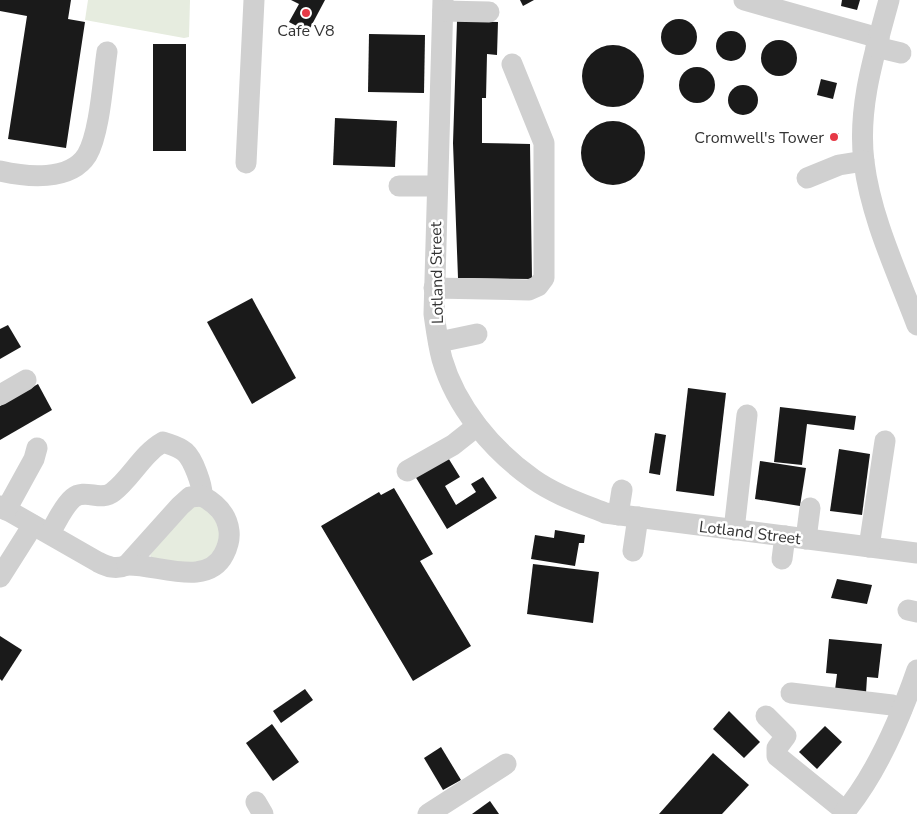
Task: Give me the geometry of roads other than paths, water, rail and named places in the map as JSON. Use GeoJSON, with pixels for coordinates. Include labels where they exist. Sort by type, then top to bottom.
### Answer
{"type":"FeatureCollection","features":[{"type":"Feature","properties":{"kind":"street"},"geometry":{"type":"LineString","coordinates":[[246,163],[254,0]]}},
{"type":"Feature","properties":{"kind":"street"},"geometry":{"type":"LineString","coordinates":[[744,0],[807,8],[901,53]]}},
{"type":"Feature","properties":{"kind":"street"},"geometry":{"type":"LineString","coordinates":[[889,0],[865,102],[864,160],[877,220],[917,325]]}},
{"type":"Feature","properties":{"kind":"street"},"geometry":{"type":"LineString","coordinates":[[443,6],[489,12]]}},
{"type":"Feature","properties":{"kind":"street","name":"Lotland Street"},"geometry":{"type":"LineString","coordinates":[[443,6],[436,186],[434,314],[442,359],[459,399],[476,426],[501,453],[533,479],[569,499],[605,513],[917,554]]}},
{"type":"Feature","properties":{"kind":"street"},"geometry":{"type":"LineString","coordinates":[[0,171],[41,176],[62,172],[85,157],[92,143],[107,52]]}},
{"type":"Feature","properties":{"kind":"street"},"geometry":{"type":"LineString","coordinates":[[434,288],[529,290],[538,286],[544,278],[544,142],[512,64]]}},
{"type":"Feature","properties":{"kind":"street"},"geometry":{"type":"LineString","coordinates":[[808,178],[839,165],[864,160]]}},
{"type":"Feature","properties":{"kind":"street"},"geometry":{"type":"LineString","coordinates":[[399,186],[436,186]]}},
{"type":"Feature","properties":{"kind":"street"},"geometry":{"type":"LineString","coordinates":[[439,342],[478,334]]}},
{"type":"Feature","properties":{"kind":"street"},"geometry":{"type":"LineString","coordinates":[[0,395],[26,380]]}},
{"type":"Feature","properties":{"kind":"street"},"geometry":{"type":"LineString","coordinates":[[734,530],[747,415]]}},
{"type":"Feature","properties":{"kind":"street"},"geometry":{"type":"LineString","coordinates":[[407,471],[453,445],[476,426]]}},
{"type":"Feature","properties":{"kind":"street"},"geometry":{"type":"LineString","coordinates":[[869,547],[885,441]]}},
{"type":"Feature","properties":{"kind":"street"},"geometry":{"type":"LineString","coordinates":[[0,577],[41,530],[68,504],[79,495],[101,496],[112,494],[152,448],[163,442],[176,446],[186,453],[203,488],[202,496]]}},
{"type":"Feature","properties":{"kind":"street"},"geometry":{"type":"LineString","coordinates":[[37,448],[34,459],[3,508],[98,562],[120,568],[127,565],[144,565],[194,573],[205,571],[215,565],[228,546],[230,533],[221,509],[202,496],[190,497],[127,565]]}},
{"type":"Feature","properties":{"kind":"street"},"geometry":{"type":"LineString","coordinates":[[622,490],[628,516],[632,551]]}},
{"type":"Feature","properties":{"kind":"street"},"geometry":{"type":"LineString","coordinates":[[806,539],[810,508]]}},
{"type":"Feature","properties":{"kind":"street"},"geometry":{"type":"LineString","coordinates":[[782,559],[786,536]]}},
{"type":"Feature","properties":{"kind":"street"},"geometry":{"type":"LineString","coordinates":[[766,716],[786,736],[777,748],[777,756],[844,812],[867,778],[902,709],[917,670]]}},
{"type":"Feature","properties":{"kind":"street"},"geometry":{"type":"LineString","coordinates":[[791,693],[892,706],[902,709]]}},
{"type":"Feature","properties":{"kind":"street"},"geometry":{"type":"LineString","coordinates":[[428,814],[506,764]]}},
{"type":"Feature","properties":{"kind":"place","name":"Cafe V8"},"geometry":{"type":"Point","coordinates":[306,13]}},
{"type":"Feature","properties":{"kind":"place","name":"Cromwell's Tower"},"geometry":{"type":"Point","coordinates":[834,137]}}]}
